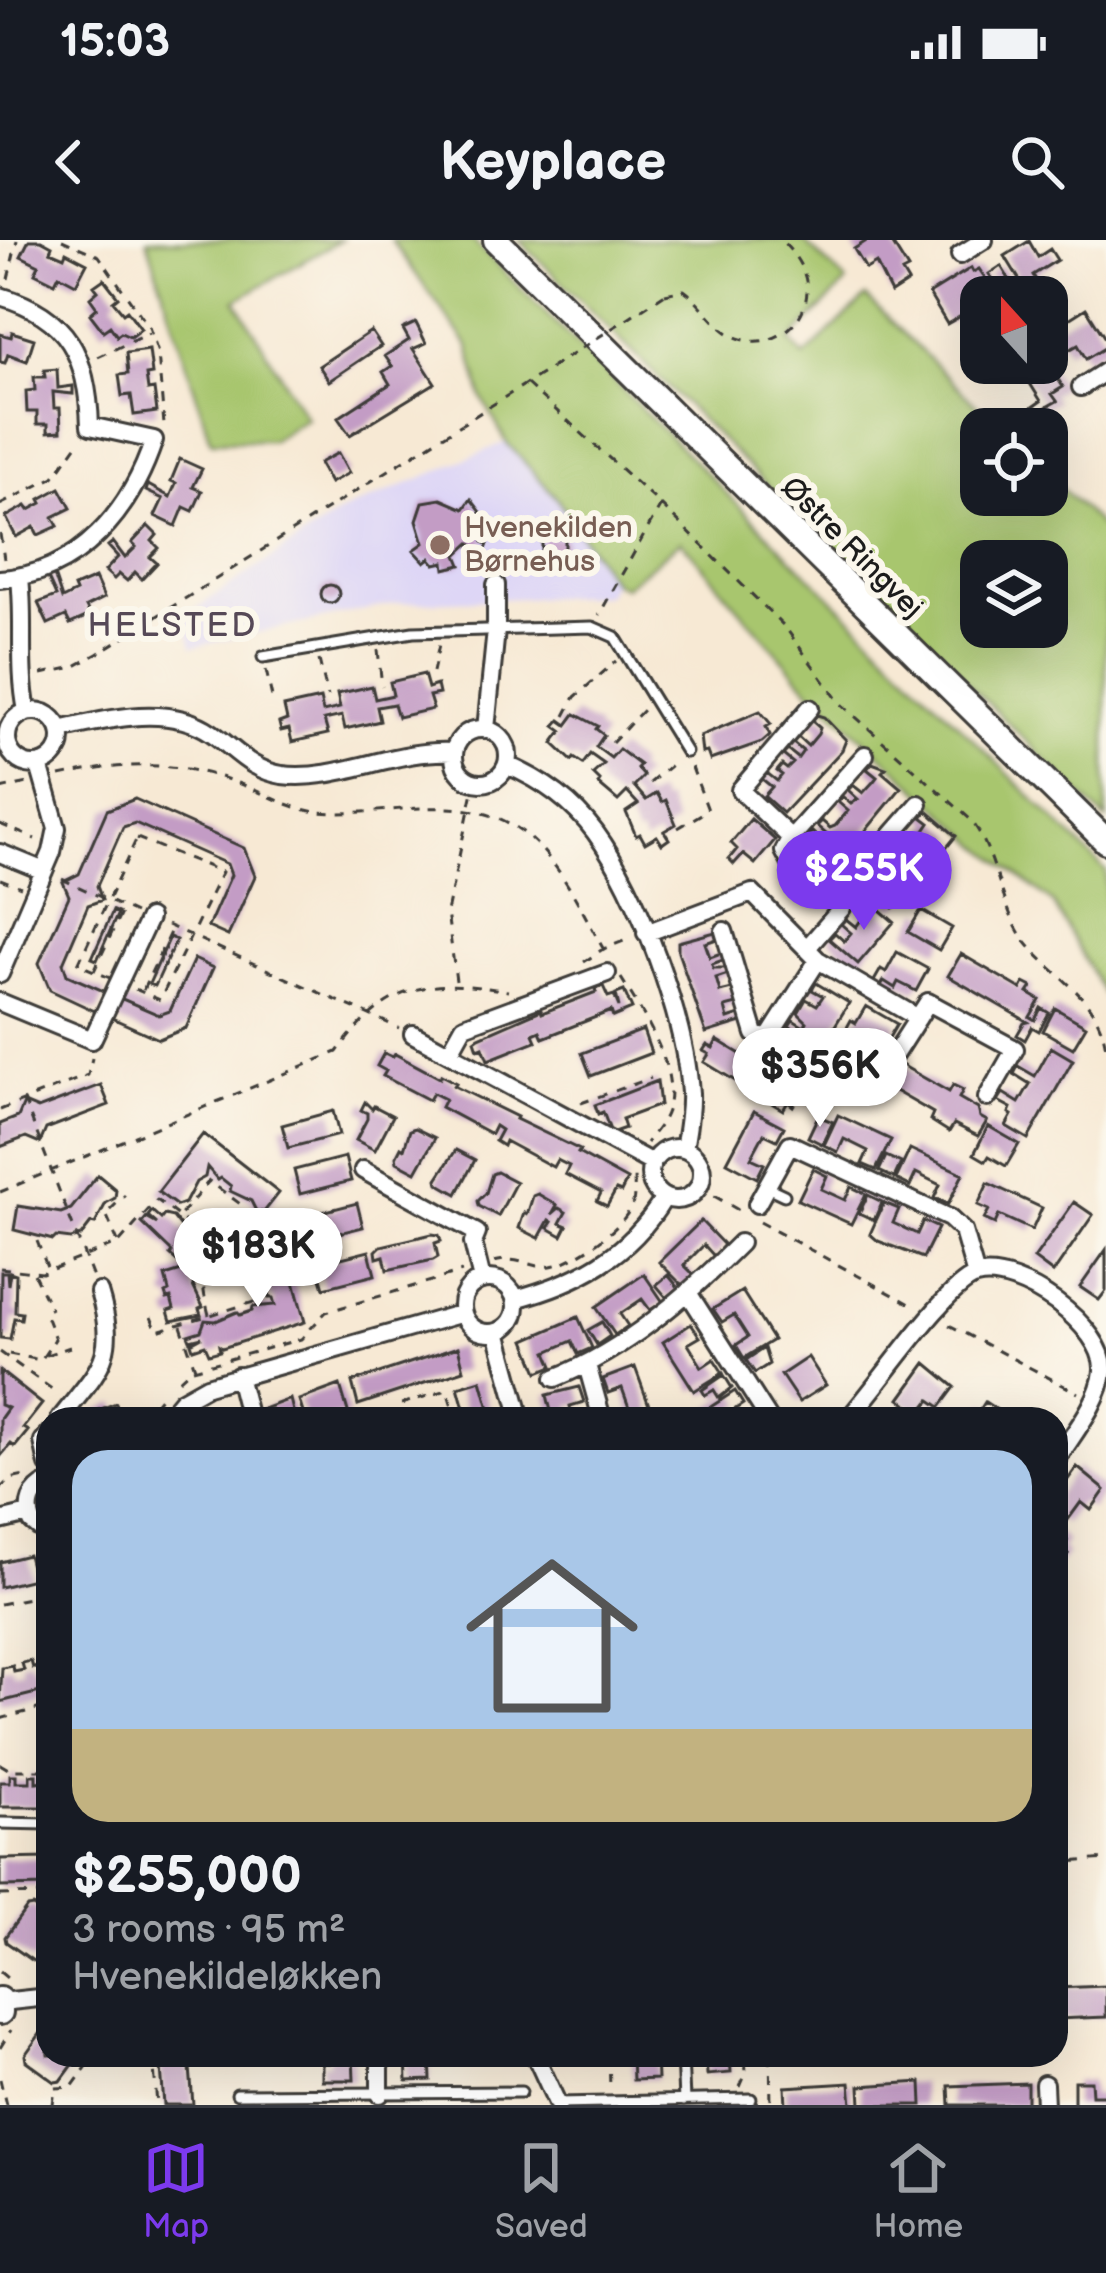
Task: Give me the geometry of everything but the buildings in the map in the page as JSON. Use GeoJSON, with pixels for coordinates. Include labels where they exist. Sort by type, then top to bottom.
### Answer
{"type":"FeatureCollection","features":[{"type":"Feature","properties":{"kind":"main road","name":"Østre Ringvej"},"geometry":{"type":"LineString","coordinates":[[496,240],[1106,841]]}},
{"type":"Feature","properties":{"kind":"main road"},"geometry":{"type":"LineString","coordinates":[[0,2001],[0,2012]]}},
{"type":"Feature","properties":{"kind":"street"},"geometry":{"type":"LineString","coordinates":[[960,255],[984,240]]}},
{"type":"Feature","properties":{"kind":"street"},"geometry":{"type":"LineString","coordinates":[[2,297],[30,305],[58,326],[78,353],[89,391],[90,426],[154,440],[141,479],[121,511],[94,540],[61,561],[9,579],[25,621],[21,680],[27,711]]}},
{"type":"Feature","properties":{"kind":"street"},"geometry":{"type":"LineString","coordinates":[[1081,387],[1106,371]]}},
{"type":"Feature","properties":{"kind":"street"},"geometry":{"type":"LineString","coordinates":[[486,729],[496,585]]}},
{"type":"Feature","properties":{"kind":"street"},"geometry":{"type":"LineString","coordinates":[[791,838],[740,790],[810,708]]}},
{"type":"Feature","properties":{"kind":"street"},"geometry":{"type":"LineString","coordinates":[[27,711],[47,714],[60,730],[57,752],[39,765],[21,763],[4,751],[9,726],[27,711]]}},
{"type":"Feature","properties":{"kind":"street"},"geometry":{"type":"LineString","coordinates":[[60,730],[138,716],[176,718],[200,726],[255,768],[282,775],[316,774],[401,754],[454,752]]}},
{"type":"Feature","properties":{"kind":"street"},"geometry":{"type":"LineString","coordinates":[[486,729],[505,742],[506,765],[494,779],[475,782],[459,771],[454,752],[465,734],[486,729]]}},
{"type":"Feature","properties":{"kind":"street"},"geometry":{"type":"LineString","coordinates":[[724,931],[755,1034],[767,1040],[842,908],[791,864],[784,850],[865,755]]}},
{"type":"Feature","properties":{"kind":"street"},"geometry":{"type":"LineString","coordinates":[[0,974],[57,828],[39,765]]}},
{"type":"Feature","properties":{"kind":"street"},"geometry":{"type":"LineString","coordinates":[[506,765],[537,778],[564,799],[594,830],[614,862],[671,1002],[687,1066],[691,1099],[684,1149]]}},
{"type":"Feature","properties":{"kind":"street"},"geometry":{"type":"LineString","coordinates":[[834,901],[919,804]]}},
{"type":"Feature","properties":{"kind":"street"},"geometry":{"type":"LineString","coordinates":[[0,853],[44,871]]}},
{"type":"Feature","properties":{"kind":"street"},"geometry":{"type":"LineString","coordinates":[[646,933],[752,893],[812,954],[918,1018]]}},
{"type":"Feature","properties":{"kind":"street"},"geometry":{"type":"LineString","coordinates":[[0,1003],[92,1040],[149,918]]}},
{"type":"Feature","properties":{"kind":"street"},"geometry":{"type":"LineString","coordinates":[[449,1053],[464,1026],[607,973]]}},
{"type":"Feature","properties":{"kind":"street"},"geometry":{"type":"LineString","coordinates":[[884,1071],[928,1002],[1015,1049],[987,1098]]}},
{"type":"Feature","properties":{"kind":"street"},"geometry":{"type":"LineString","coordinates":[[413,1034],[652,1163]]}},
{"type":"Feature","properties":{"kind":"street"},"geometry":{"type":"LineString","coordinates":[[978,1069],[997,1081]]}},
{"type":"Feature","properties":{"kind":"street"},"geometry":{"type":"LineString","coordinates":[[758,1204],[775,1191],[790,1144],[950,1218],[963,1231],[976,1276]]}},
{"type":"Feature","properties":{"kind":"street"},"geometry":{"type":"LineString","coordinates":[[684,1149],[701,1164],[699,1187],[680,1201],[664,1198],[652,1186],[652,1163],[662,1152],[684,1149]]}},
{"type":"Feature","properties":{"kind":"street"},"geometry":{"type":"LineString","coordinates":[[363,1170],[477,1233],[472,1243],[482,1280]]}},
{"type":"Feature","properties":{"kind":"street"},"geometry":{"type":"LineString","coordinates":[[515,1299],[577,1279],[605,1264],[630,1242],[664,1198]]}},
{"type":"Feature","properties":{"kind":"street"},"geometry":{"type":"LineString","coordinates":[[555,1378],[587,1365],[689,1294],[740,1243]]}},
{"type":"Feature","properties":{"kind":"street"},"geometry":{"type":"LineString","coordinates":[[860,1407],[951,1290],[976,1276],[1003,1275],[1026,1283],[1088,1328],[1101,1348],[1103,1373],[1093,1401],[1068,1441]]}},
{"type":"Feature","properties":{"kind":"street"},"geometry":{"type":"LineString","coordinates":[[482,1280],[506,1285],[515,1299],[511,1323],[497,1332],[472,1327],[463,1313],[468,1289],[482,1280]]}},
{"type":"Feature","properties":{"kind":"street"},"geometry":{"type":"LineString","coordinates":[[70,1407],[95,1374],[109,1341],[99,1292]]}},
{"type":"Feature","properties":{"kind":"street"},"geometry":{"type":"LineString","coordinates":[[689,1294],[761,1407]]}},
{"type":"Feature","properties":{"kind":"street"},"geometry":{"type":"LineString","coordinates":[[179,1407],[195,1393],[238,1376],[463,1313]]}},
{"type":"Feature","properties":{"kind":"street"},"geometry":{"type":"LineString","coordinates":[[497,1332],[518,1407]]}},
{"type":"Feature","properties":{"kind":"street"},"geometry":{"type":"LineString","coordinates":[[587,1365],[599,1407]]}},
{"type":"Feature","properties":{"kind":"street"},"geometry":{"type":"LineString","coordinates":[[238,1376],[246,1407]]}},
{"type":"Feature","properties":{"kind":"street"},"geometry":{"type":"LineString","coordinates":[[36,1494],[29,1514],[36,1526]]}},
{"type":"Feature","properties":{"kind":"street"},"geometry":{"type":"LineString","coordinates":[[0,1521],[29,1514]]}},
{"type":"Feature","properties":{"kind":"street"},"geometry":{"type":"LineString","coordinates":[[0,2001],[36,1997]]}},
{"type":"Feature","properties":{"kind":"street"},"geometry":{"type":"LineString","coordinates":[[380,2067],[380,2094]]}},
{"type":"Feature","properties":{"kind":"street"},"geometry":{"type":"LineString","coordinates":[[541,2067],[558,2104]]}},
{"type":"Feature","properties":{"kind":"street"},"geometry":{"type":"LineString","coordinates":[[1044,2084],[1045,2105]]}},
{"type":"Feature","properties":{"kind":"lane"},"geometry":{"type":"LineString","coordinates":[[262,657],[376,637],[592,627],[615,637],[686,752]]}},
{"type":"Feature","properties":{"kind":"lane"},"geometry":{"type":"LineString","coordinates":[[0,1823],[36,1824]]}},
{"type":"Feature","properties":{"kind":"lane"},"geometry":{"type":"LineString","coordinates":[[683,2067],[684,2101]]}},
{"type":"Feature","properties":{"kind":"lane"},"geometry":{"type":"LineString","coordinates":[[237,2094],[521,2092]]}},
{"type":"Feature","properties":{"kind":"lane"},"geometry":{"type":"LineString","coordinates":[[558,2104],[751,2098]]}},
{"type":"Feature","properties":{"kind":"path"},"geometry":{"type":"LineString","coordinates":[[2,297],[17,240]]}},
{"type":"Feature","properties":{"kind":"path"},"geometry":{"type":"LineString","coordinates":[[62,240],[99,256],[151,332],[158,353],[165,430],[154,440]]}},
{"type":"Feature","properties":{"kind":"path"},"geometry":{"type":"LineString","coordinates":[[21,680],[74,667],[97,654],[665,294],[684,290],[735,338],[764,342],[778,337],[799,318],[807,294],[803,271],[781,240]]}},
{"type":"Feature","properties":{"kind":"path"},"geometry":{"type":"LineString","coordinates":[[82,365],[151,332]]}},
{"type":"Feature","properties":{"kind":"path"},"geometry":{"type":"LineString","coordinates":[[527,384],[774,614],[841,703],[981,833],[1019,930],[1092,1010],[1106,1048]]}},
{"type":"Feature","properties":{"kind":"path"},"geometry":{"type":"LineString","coordinates":[[0,505],[54,477],[90,426]]}},
{"type":"Feature","properties":{"kind":"path"},"geometry":{"type":"LineString","coordinates":[[592,627],[661,505]]}},
{"type":"Feature","properties":{"kind":"path"},"geometry":{"type":"LineString","coordinates":[[0,534],[9,579]]}},
{"type":"Feature","properties":{"kind":"path"},"geometry":{"type":"LineString","coordinates":[[433,672],[442,631]]}},
{"type":"Feature","properties":{"kind":"path"},"geometry":{"type":"LineString","coordinates":[[376,637],[382,686]]}},
{"type":"Feature","properties":{"kind":"path"},"geometry":{"type":"LineString","coordinates":[[316,647],[328,697]]}},
{"type":"Feature","properties":{"kind":"path"},"geometry":{"type":"LineString","coordinates":[[565,716],[575,698],[625,653]]}},
{"type":"Feature","properties":{"kind":"path"},"geometry":{"type":"LineString","coordinates":[[262,657],[273,702]]}},
{"type":"Feature","properties":{"kind":"path"},"geometry":{"type":"LineString","coordinates":[[612,743],[653,699]]}},
{"type":"Feature","properties":{"kind":"path"},"geometry":{"type":"LineString","coordinates":[[650,783],[686,752],[708,810],[678,828]]}},
{"type":"Feature","properties":{"kind":"path"},"geometry":{"type":"LineString","coordinates":[[456,982],[448,912],[475,782]]}},
{"type":"Feature","properties":{"kind":"path"},"geometry":{"type":"LineString","coordinates":[[0,824],[53,846]]}},
{"type":"Feature","properties":{"kind":"path"},"geometry":{"type":"LineString","coordinates":[[44,871],[413,1034]]}},
{"type":"Feature","properties":{"kind":"path"},"geometry":{"type":"LineString","coordinates":[[94,971],[123,908]]}},
{"type":"Feature","properties":{"kind":"path"},"geometry":{"type":"LineString","coordinates":[[143,992],[172,928]]}},
{"type":"Feature","properties":{"kind":"path"},"geometry":{"type":"LineString","coordinates":[[573,970],[603,949],[646,933]]}},
{"type":"Feature","properties":{"kind":"path"},"geometry":{"type":"LineString","coordinates":[[0,1192],[337,1052],[366,1016],[415,989],[456,982],[510,991]]}},
{"type":"Feature","properties":{"kind":"path"},"geometry":{"type":"LineString","coordinates":[[0,1110],[88,1075],[92,1040]]}},
{"type":"Feature","properties":{"kind":"path"},"geometry":{"type":"LineString","coordinates":[[568,1117],[574,1106],[652,1078]]}},
{"type":"Feature","properties":{"kind":"path"},"geometry":{"type":"LineString","coordinates":[[24,1100],[99,1292]]}},
{"type":"Feature","properties":{"kind":"path"},"geometry":{"type":"LineString","coordinates":[[179,1216],[209,1180],[243,1206],[214,1244],[200,1279],[209,1316]]}},
{"type":"Feature","properties":{"kind":"path"},"geometry":{"type":"LineString","coordinates":[[699,1187],[1093,1401]]}},
{"type":"Feature","properties":{"kind":"path"},"geometry":{"type":"LineString","coordinates":[[119,1243],[106,1214],[124,1195]]}},
{"type":"Feature","properties":{"kind":"path"},"geometry":{"type":"LineString","coordinates":[[0,1268],[49,1271],[119,1243],[157,1200],[214,1244]]}},
{"type":"Feature","properties":{"kind":"path"},"geometry":{"type":"LineString","coordinates":[[37,1241],[49,1271]]}},
{"type":"Feature","properties":{"kind":"path"},"geometry":{"type":"LineString","coordinates":[[0,1352],[41,1360],[56,1340],[33,1272]]}},
{"type":"Feature","properties":{"kind":"path"},"geometry":{"type":"LineString","coordinates":[[152,1317],[158,1331],[264,1299],[259,1278]]}},
{"type":"Feature","properties":{"kind":"path"},"geometry":{"type":"LineString","coordinates":[[181,1324],[195,1369]]}},
{"type":"Feature","properties":{"kind":"path"},"geometry":{"type":"LineString","coordinates":[[45,1355],[70,1347]]}},
{"type":"Feature","properties":{"kind":"path"},"geometry":{"type":"LineString","coordinates":[[7,1353],[61,1407]]}},
{"type":"Feature","properties":{"kind":"path"},"geometry":{"type":"LineString","coordinates":[[399,1407],[447,1390],[452,1407]]}},
{"type":"Feature","properties":{"kind":"path"},"geometry":{"type":"LineString","coordinates":[[0,1490],[10,1479],[29,1474]]}},
{"type":"Feature","properties":{"kind":"path"},"geometry":{"type":"LineString","coordinates":[[0,1604],[36,1596]]}},
{"type":"Feature","properties":{"kind":"path"},"geometry":{"type":"LineString","coordinates":[[0,1718],[36,1709]]}},
{"type":"Feature","properties":{"kind":"path"},"geometry":{"type":"LineString","coordinates":[[0,1764],[10,1770],[36,1770]]}},
{"type":"Feature","properties":{"kind":"path"},"geometry":{"type":"LineString","coordinates":[[1068,1862],[1106,1859]]}},
{"type":"Feature","properties":{"kind":"path"},"geometry":{"type":"LineString","coordinates":[[0,1895],[36,1894]]}},
{"type":"Feature","properties":{"kind":"path"},"geometry":{"type":"LineString","coordinates":[[53,2105],[55,2088],[72,2087],[86,2067]]}},
{"type":"Feature","properties":{"kind":"path"},"geometry":{"type":"LineString","coordinates":[[154,2067],[157,2105]]}},
{"type":"Feature","properties":{"kind":"path"},"geometry":{"type":"LineString","coordinates":[[609,2067],[610,2102]]}},
{"type":"Feature","properties":{"kind":"path"},"geometry":{"type":"LineString","coordinates":[[734,2099],[746,2067]]}},
{"type":"Feature","properties":{"kind":"path"},"geometry":{"type":"LineString","coordinates":[[770,2067],[771,2105]]}},
{"type":"Feature","properties":{"kind":"path"},"geometry":{"type":"LineString","coordinates":[[0,2079],[6,2105]]}},
{"type":"Feature","properties":{"kind":"shaded area","name":"Hvenekilden Børnehus"},"geometry":{"type":"Polygon","coordinates":[[[506,442],[555,496],[613,582],[606,595],[397,603],[192,647],[184,616],[343,511],[506,442]]]}},
{"type":"Feature","properties":{"kind":"green space"},"geometry":{"type":"Polygon","coordinates":[[[147,240],[341,240],[236,300],[306,418],[272,440],[211,441],[147,240]]]}},
{"type":"Feature","properties":{"kind":"green space"},"geometry":{"type":"Polygon","coordinates":[[[391,240],[472,240],[1106,871],[1106,999],[1053,903],[981,846],[808,688],[681,541],[624,587],[613,582],[555,496],[506,442],[482,397],[469,347],[391,240]]]}},
{"type":"Feature","properties":{"kind":"green space"},"geometry":{"type":"Polygon","coordinates":[[[519,240],[802,240],[847,282],[790,341],[804,357],[866,297],[980,408],[960,408],[960,516],[1068,516],[1068,495],[1106,532],[1106,820],[519,240]]]}},
{"type":"Feature","properties":{"kind":"place","name":"Hvenekilden Børnehus"},"geometry":{"type":"Point","coordinates":[440,545]}},
{"type":"Feature","properties":{"kind":"district","name":"HELSTED"},"geometry":{"type":"Point","coordinates":[173,626]}}]}
